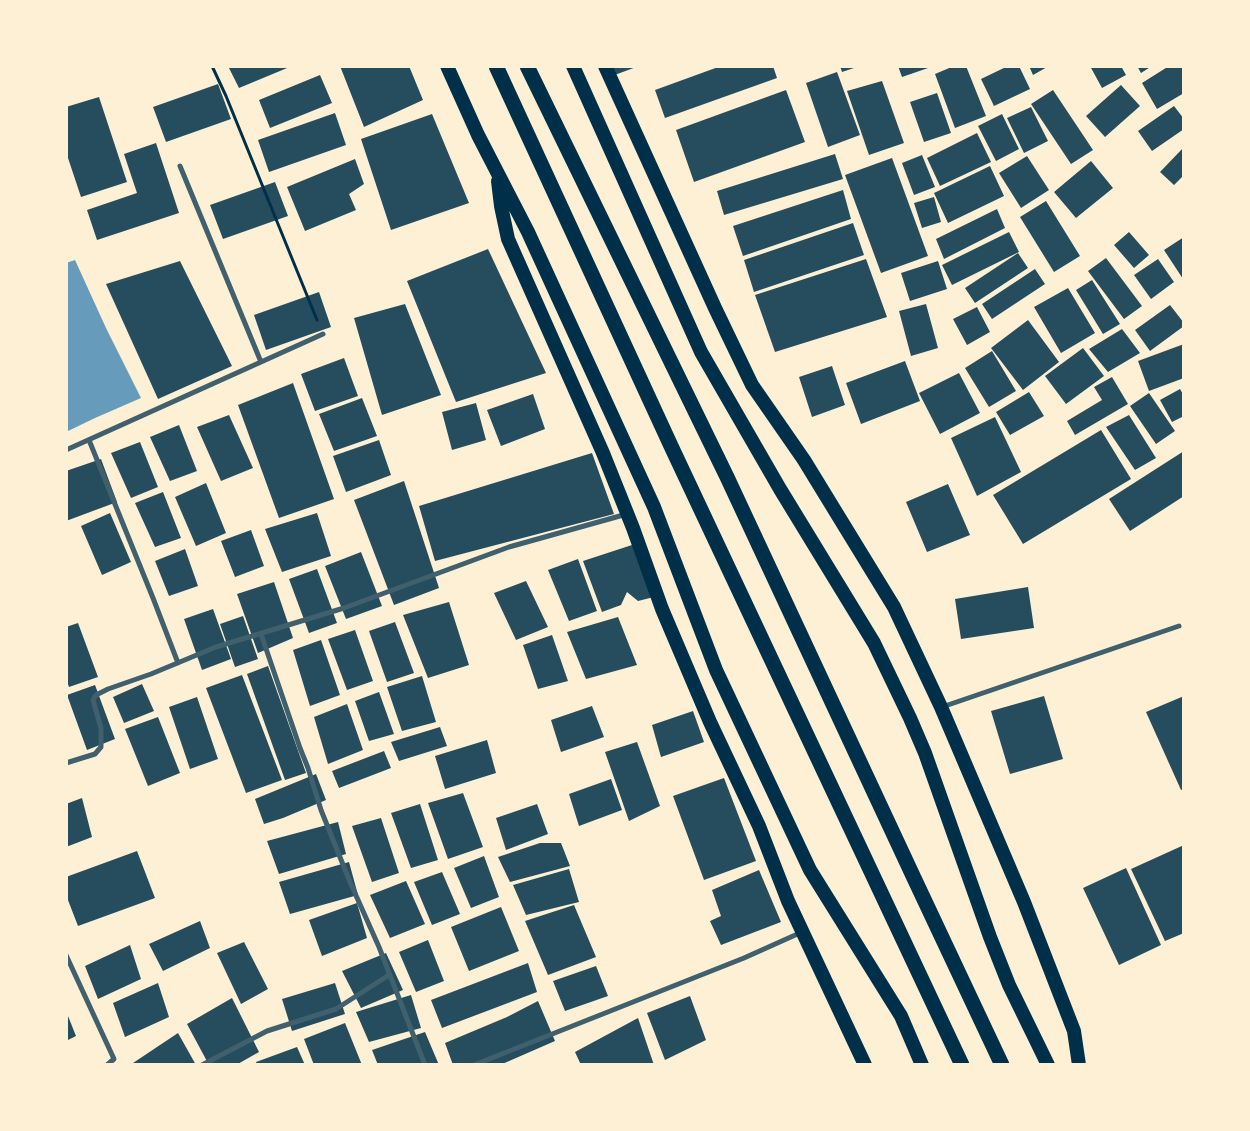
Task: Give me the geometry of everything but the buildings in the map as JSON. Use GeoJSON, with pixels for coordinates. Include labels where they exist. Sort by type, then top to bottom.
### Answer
{"type":"FeatureCollection","features":[{"type":"Feature","properties":{"kind":"highway"},"geometry":{"type":"LineString","coordinates":[[447,66],[478,135],[528,232],[654,506],[716,670],[810,870],[901,1016],[922,1065]]}},
{"type":"Feature","properties":{"kind":"highway"},"geometry":{"type":"LineString","coordinates":[[496,66],[675,455],[962,1065]]}},
{"type":"Feature","properties":{"kind":"highway"},"geometry":{"type":"LineString","coordinates":[[527,66],[731,486],[1002,1065]]}},
{"type":"Feature","properties":{"kind":"highway"},"geometry":{"type":"LineString","coordinates":[[573,66],[701,352],[780,490],[874,643],[910,718],[925,753],[990,937],[1009,985],[1048,1065]]}},
{"type":"Feature","properties":{"kind":"highway"},"geometry":{"type":"LineString","coordinates":[[605,66],[752,385],[804,460],[894,607],[941,707],[1020,893],[1074,1031],[1079,1065]]}},
{"type":"Feature","properties":{"kind":"highway"},"geometry":{"type":"LineString","coordinates":[[498,175],[501,206],[508,239],[604,453],[662,609],[710,722],[759,826],[788,901],[865,1065]]}},
{"type":"Feature","properties":{"kind":"street"},"geometry":{"type":"LineString","coordinates":[[180,166],[262,362]]}},
{"type":"Feature","properties":{"kind":"street"},"geometry":{"type":"LineString","coordinates":[[66,450],[323,334]]}},
{"type":"Feature","properties":{"kind":"street"},"geometry":{"type":"LineString","coordinates":[[89,440],[154,598],[178,662]]}},
{"type":"Feature","properties":{"kind":"street"},"geometry":{"type":"LineString","coordinates":[[66,763],[95,754],[101,747],[101,728],[93,700],[96,695],[108,689],[216,647],[344,608],[509,547],[628,514]]}},
{"type":"Feature","properties":{"kind":"street"},"geometry":{"type":"LineString","coordinates":[[941,707],[1179,626]]}},
{"type":"Feature","properties":{"kind":"street"},"geometry":{"type":"LineString","coordinates":[[261,634],[321,810],[379,947],[425,1065]]}},
{"type":"Feature","properties":{"kind":"street"},"geometry":{"type":"LineString","coordinates":[[474,1065],[803,932]]}},
{"type":"Feature","properties":{"kind":"street"},"geometry":{"type":"LineString","coordinates":[[66,955],[114,1059],[106,1065]]}},
{"type":"Feature","properties":{"kind":"street"},"geometry":{"type":"LineString","coordinates":[[202,1065],[267,1030],[336,1009],[389,976]]}},
{"type":"Feature","properties":{"kind":"path"},"geometry":{"type":"LineString","coordinates":[[212,66],[323,334]]}},
{"type":"Feature","properties":{"kind":"water"},"geometry":{"type":"Polygon","coordinates":[[[75,260],[141,398],[66,432],[66,263],[75,260]]]}}]}
